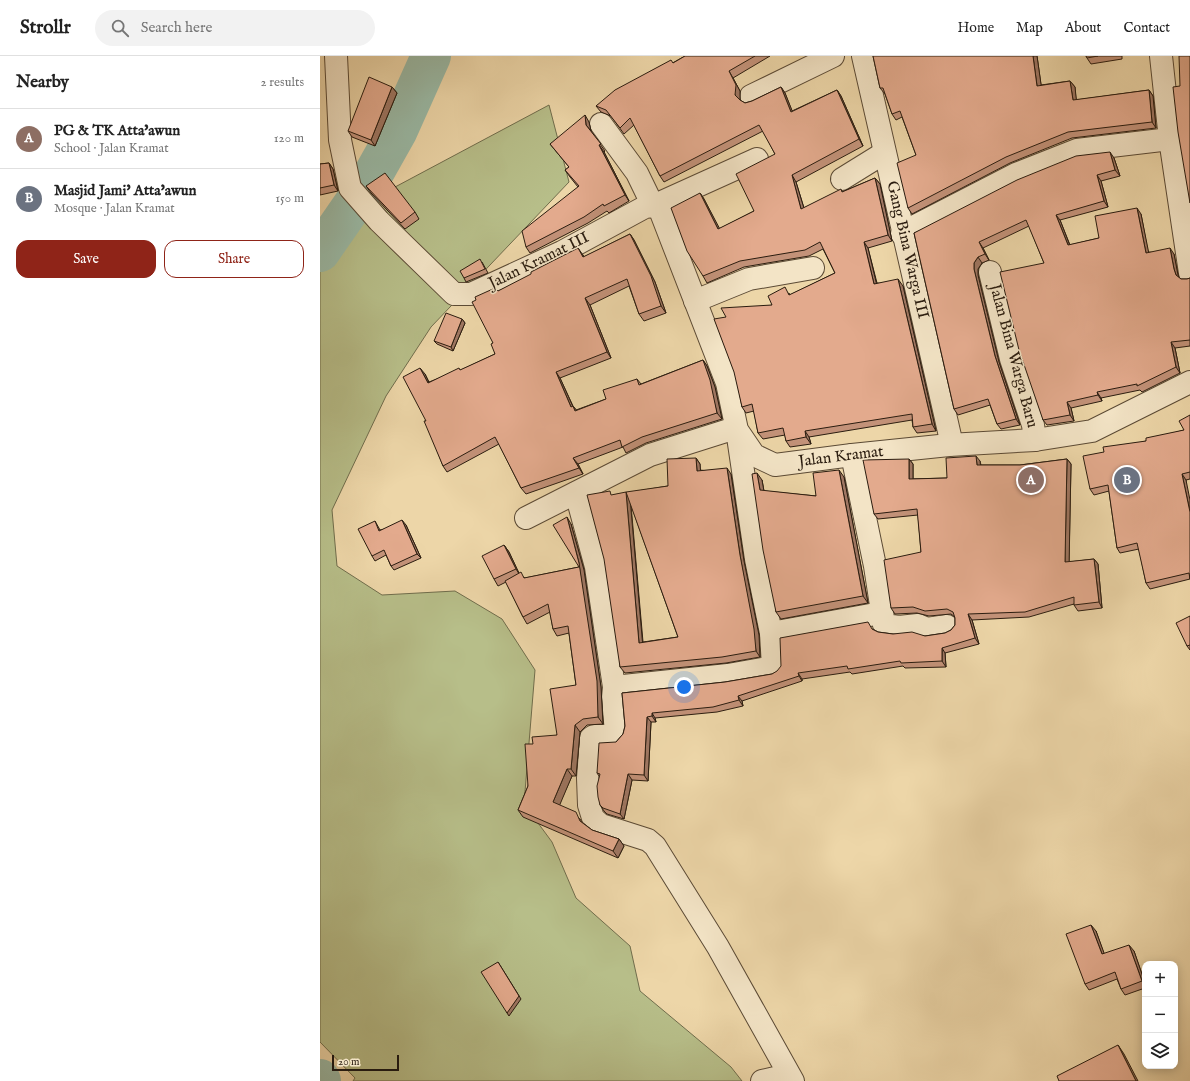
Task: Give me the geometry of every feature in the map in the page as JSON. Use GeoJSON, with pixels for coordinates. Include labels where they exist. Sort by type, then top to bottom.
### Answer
{"type":"FeatureCollection","features":[{"type":"Feature","properties":{"kind":"street"},"geometry":{"type":"LineString","coordinates":[[751,96],[833,56]]}},
{"type":"Feature","properties":{"kind":"street","name":"Gang Bina Warga III"},"geometry":{"type":"LineString","coordinates":[[863,56],[902,234],[950,436],[949,445]]}},
{"type":"Feature","properties":{"kind":"street"},"geometry":{"type":"LineString","coordinates":[[1161,56],[1170,139],[1190,273]]}},
{"type":"Feature","properties":{"kind":"street","name":"Jalan Kramat III"},"geometry":{"type":"LineString","coordinates":[[331,65],[340,140],[350,188],[372,214],[454,294],[471,294],[562,252],[645,207],[653,206],[756,160]]}},
{"type":"Feature","properties":{"kind":"street","name":"Jalan Kramat"},"geometry":{"type":"LineString","coordinates":[[601,124],[637,173],[653,206],[660,210],[727,383],[737,430],[754,456],[775,465],[949,445],[1036,440],[1092,431],[1190,382]]}},
{"type":"Feature","properties":{"kind":"street"},"geometry":{"type":"LineString","coordinates":[[902,234],[917,224],[1016,174],[1061,155],[1099,146],[1170,139]]}},
{"type":"Feature","properties":{"kind":"street"},"geometry":{"type":"LineString","coordinates":[[842,179],[884,153]]}},
{"type":"Feature","properties":{"kind":"street"},"geometry":{"type":"LineString","coordinates":[[695,301],[749,280],[813,268]]}},
{"type":"Feature","properties":{"kind":"street","name":"Jalan Bina Warga Baru"},"geometry":{"type":"LineString","coordinates":[[990,272],[1011,359],[1031,417],[1036,440]]}},
{"type":"Feature","properties":{"kind":"street"},"geometry":{"type":"LineString","coordinates":[[526,518],[650,455],[729,430],[737,430],[755,551],[771,633],[774,664],[771,668],[728,675],[614,687]]}},
{"type":"Feature","properties":{"kind":"street"},"geometry":{"type":"LineString","coordinates":[[852,455],[875,566],[883,624],[887,627],[918,625],[927,629],[947,626]]}},
{"type":"Feature","properties":{"kind":"street"},"geometry":{"type":"LineString","coordinates":[[576,493],[596,567],[614,687],[613,698],[616,733],[614,736],[594,736],[591,738],[588,778],[590,813],[601,825],[648,840],[655,846],[696,914],[718,947],[790,1078],[762,1081]]}},
{"type":"Feature","properties":{"kind":"street"},"geometry":{"type":"LineString","coordinates":[[771,633],[881,613]]}},
{"type":"Feature","properties":{"kind":"green space"},"geometry":{"type":"Polygon","coordinates":[[[549,105],[569,182],[431,327],[386,396],[332,510],[337,566],[382,595],[455,591],[502,619],[535,670],[524,804],[552,842],[576,898],[630,946],[640,991],[731,1067],[742,1081],[353,1081],[355,1078],[320,1042],[320,227],[549,105]]]}},
{"type":"Feature","properties":{"kind":"building"},"geometry":{"type":"Polygon","coordinates":[[[685,56],[755,56],[729,71],[736,85],[735,95],[745,103],[781,87],[791,112],[837,90],[859,139],[792,175],[801,209],[841,189],[842,192],[875,178],[888,235],[864,242],[874,284],[898,279],[932,424],[913,427],[912,414],[805,431],[806,437],[786,441],[783,428],[758,433],[752,404],[742,407],[734,372],[714,319],[726,317],[721,308],[772,305],[768,296],[785,287],[789,295],[835,273],[820,242],[805,250],[740,261],[703,276],[687,251],[671,208],[700,193],[718,229],[754,211],[736,174],[775,154],[759,125],[660,176],[630,118],[620,128],[606,110],[596,106],[615,90],[671,60],[673,63],[685,56]]]}},
{"type":"Feature","properties":{"kind":"building"},"geometry":{"type":"Polygon","coordinates":[[[873,56],[1033,56],[1037,86],[1070,81],[1073,100],[1149,90],[1152,122],[1068,132],[1006,157],[908,208],[897,163],[916,155],[900,111],[892,114],[883,88],[880,88],[873,56]]]}},
{"type":"Feature","properties":{"kind":"building"},"geometry":{"type":"Polygon","coordinates":[[[1086,56],[1098,56],[1087,58],[1086,56]]]}},
{"type":"Feature","properties":{"kind":"building"},"geometry":{"type":"Polygon","coordinates":[[[1179,56],[1190,56],[1190,203],[1178,132],[1173,87],[1180,86],[1179,56]]]}},
{"type":"Feature","properties":{"kind":"building"},"geometry":{"type":"Polygon","coordinates":[[[369,77],[392,87],[371,140],[348,131],[369,77]]]}},
{"type":"Feature","properties":{"kind":"building"},"geometry":{"type":"Polygon","coordinates":[[[585,115],[586,125],[601,144],[599,145],[625,195],[604,206],[603,204],[584,217],[526,247],[522,231],[579,186],[565,170],[569,167],[550,144],[585,115]]]}},
{"type":"Feature","properties":{"kind":"building"},"geometry":{"type":"Polygon","coordinates":[[[1110,152],[1115,170],[1097,175],[1104,201],[1056,215],[1068,245],[1099,238],[1095,216],[1137,208],[1146,253],[1170,248],[1176,275],[1181,279],[1190,278],[1190,340],[1171,342],[1176,367],[1137,386],[1137,384],[1097,392],[1098,395],[1067,402],[1070,415],[1043,420],[1019,350],[1000,272],[1044,263],[1026,220],[979,242],[985,254],[978,257],[974,263],[974,269],[995,356],[1016,419],[997,424],[988,399],[954,409],[914,233],[1017,180],[1076,156],[1110,152]]]}},
{"type":"Feature","properties":{"kind":"building"},"geometry":{"type":"Polygon","coordinates":[[[329,163],[334,185],[320,188],[320,164],[329,163]]]}},
{"type":"Feature","properties":{"kind":"building"},"geometry":{"type":"Polygon","coordinates":[[[385,173],[415,212],[401,223],[366,186],[385,173]]]}},
{"type":"Feature","properties":{"kind":"building"},"geometry":{"type":"Polygon","coordinates":[[[630,234],[651,276],[661,306],[639,314],[627,279],[585,298],[607,352],[556,372],[571,407],[573,406],[575,411],[606,399],[603,390],[637,379],[639,385],[703,360],[710,380],[717,413],[642,437],[622,447],[620,440],[573,458],[579,468],[521,488],[495,437],[443,466],[424,421],[426,421],[403,377],[420,368],[428,383],[459,368],[460,370],[495,354],[491,344],[493,343],[472,302],[476,300],[475,297],[495,288],[498,291],[578,248],[583,257],[630,234]]]}},
{"type":"Feature","properties":{"kind":"building"},"geometry":{"type":"Polygon","coordinates":[[[480,259],[485,269],[464,278],[460,271],[480,259]]]}},
{"type":"Feature","properties":{"kind":"building"},"geometry":{"type":"Polygon","coordinates":[[[446,313],[462,319],[451,347],[434,341],[446,313]]]}},
{"type":"Feature","properties":{"kind":"building"},"geometry":{"type":"Polygon","coordinates":[[[1190,415],[1190,472],[1182,474],[1190,512],[1190,579],[1189,573],[1146,583],[1137,543],[1117,548],[1108,485],[1090,489],[1083,456],[1104,452],[1103,447],[1146,441],[1146,438],[1184,430],[1179,421],[1190,415]]]}},
{"type":"Feature","properties":{"kind":"building"},"geometry":{"type":"Polygon","coordinates":[[[976,456],[977,465],[1020,465],[1067,459],[1065,562],[1094,559],[1099,602],[1074,605],[1074,597],[1025,612],[968,614],[975,638],[942,648],[942,661],[901,663],[900,661],[848,669],[847,666],[798,673],[799,676],[738,696],[739,700],[713,707],[652,713],[652,716],[647,717],[644,775],[628,774],[620,814],[603,808],[600,805],[597,786],[600,774],[597,773],[599,743],[616,742],[623,734],[625,726],[622,693],[725,682],[772,674],[781,666],[780,638],[868,622],[872,629],[878,632],[893,634],[912,632],[925,636],[945,633],[951,630],[955,625],[955,618],[953,612],[947,609],[925,611],[913,607],[891,608],[884,560],[921,552],[917,509],[874,514],[863,460],[909,459],[909,479],[947,478],[946,458],[976,456]]]}},
{"type":"Feature","properties":{"kind":"building"},"geometry":{"type":"Polygon","coordinates":[[[696,458],[697,471],[727,468],[740,555],[754,629],[756,651],[722,657],[620,667],[604,559],[587,495],[610,491],[611,495],[626,492],[668,486],[667,459],[696,458]],[[626,492],[639,643],[678,637],[626,492]]]}},
{"type":"Feature","properties":{"kind":"building"},"geometry":{"type":"Polygon","coordinates":[[[839,470],[863,596],[776,612],[763,550],[752,474],[757,473],[760,490],[816,496],[813,473],[839,470]]]}},
{"type":"Feature","properties":{"kind":"building"},"geometry":{"type":"Polygon","coordinates":[[[567,517],[579,563],[597,681],[598,717],[583,719],[575,725],[571,769],[567,769],[553,802],[576,812],[580,821],[592,830],[619,839],[613,851],[518,810],[528,786],[525,744],[533,744],[532,737],[557,735],[550,689],[576,685],[568,626],[553,629],[548,604],[523,617],[505,581],[521,572],[524,578],[579,567],[553,525],[567,517]]]}},
{"type":"Feature","properties":{"kind":"building"},"geometry":{"type":"Polygon","coordinates":[[[402,520],[417,554],[391,566],[384,550],[372,556],[358,529],[375,521],[379,531],[402,520]]]}},
{"type":"Feature","properties":{"kind":"building"},"geometry":{"type":"Polygon","coordinates":[[[504,545],[516,569],[494,579],[482,556],[504,545]]]}},
{"type":"Feature","properties":{"kind":"building"},"geometry":{"type":"Polygon","coordinates":[[[1190,616],[1190,645],[1187,646],[1176,623],[1190,616]]]}},
{"type":"Feature","properties":{"kind":"building"},"geometry":{"type":"Polygon","coordinates":[[[1091,925],[1102,954],[1129,945],[1142,981],[1121,989],[1115,972],[1085,984],[1066,934],[1091,925]]]}},
{"type":"Feature","properties":{"kind":"building"},"geometry":{"type":"Polygon","coordinates":[[[498,962],[519,996],[507,1013],[481,972],[498,962]]]}},
{"type":"Feature","properties":{"kind":"building"},"geometry":{"type":"Polygon","coordinates":[[[1118,1045],[1136,1081],[1059,1081],[1057,1076],[1118,1045]]]}},
{"type":"Feature","properties":{"kind":"waterway"},"geometry":{"type":"LineString","coordinates":[[320,252],[370,180],[397,132],[431,56]]}},
{"type":"Feature","properties":{"kind":"place","name":"PG & TK Atta'awun"},"geometry":{"type":"Point","coordinates":[1031,480]}},
{"type":"Feature","properties":{"kind":"place","name":"Masjid Jami' Atta'awun"},"geometry":{"type":"Point","coordinates":[1127,480]}}]}
